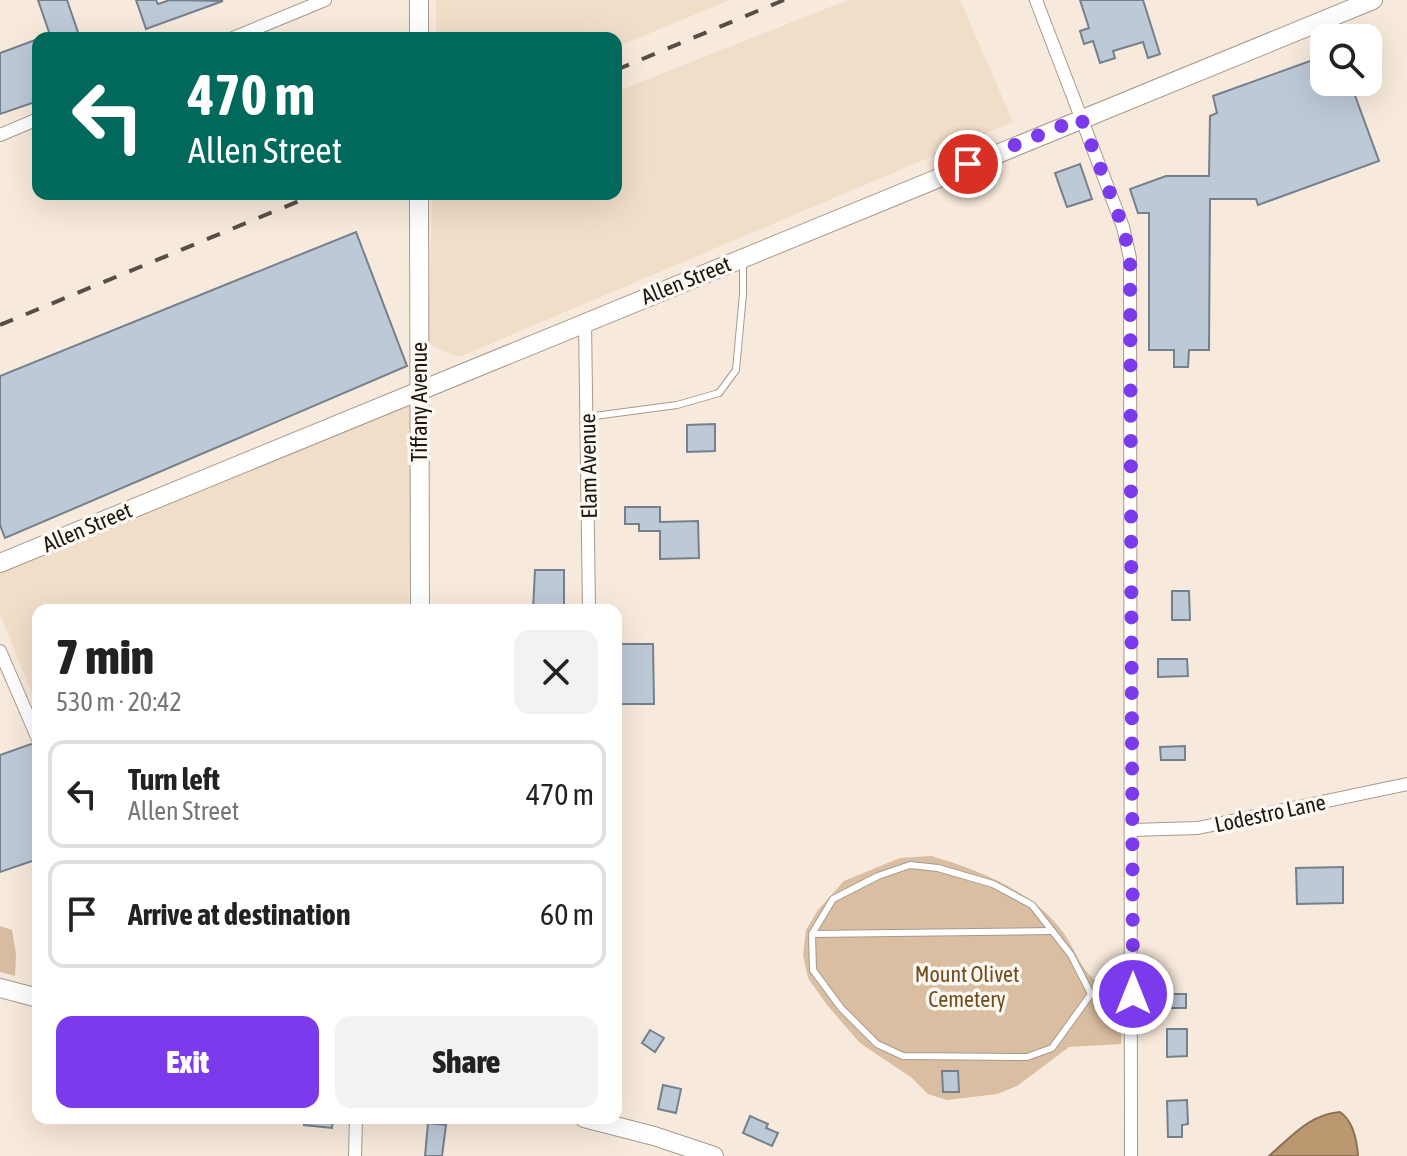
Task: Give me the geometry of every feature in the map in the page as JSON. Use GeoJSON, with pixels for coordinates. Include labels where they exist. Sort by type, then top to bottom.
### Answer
{"type":"FeatureCollection","features":[{"type":"Feature","properties":{"kind":"street"},"geometry":{"type":"LineString","coordinates":[[248,32],[325,0]]}},
{"type":"Feature","properties":{"kind":"street"},"geometry":{"type":"LineString","coordinates":[[419,0],[419,32]]}},
{"type":"Feature","properties":{"kind":"street"},"geometry":{"type":"LineString","coordinates":[[1036,0],[1123,227],[1130,258],[1131,1156]]}},
{"type":"Feature","properties":{"kind":"street","name":"Allen Street"},"geometry":{"type":"LineString","coordinates":[[0,563],[1373,0]]}},
{"type":"Feature","properties":{"kind":"street"},"geometry":{"type":"LineString","coordinates":[[0,135],[32,122]]}},
{"type":"Feature","properties":{"kind":"street","name":"Tiffany Avenue"},"geometry":{"type":"LineString","coordinates":[[419,200],[420,604]]}},
{"type":"Feature","properties":{"kind":"street","name":"Elam Avenue"},"geometry":{"type":"LineString","coordinates":[[585,321],[589,604]]}},
{"type":"Feature","properties":{"kind":"street"},"geometry":{"type":"LineString","coordinates":[[0,651],[32,725]]}},
{"type":"Feature","properties":{"kind":"street","name":"Lodestro Lane"},"geometry":{"type":"LineString","coordinates":[[1132,830],[1198,828],[1407,784]]}},
{"type":"Feature","properties":{"kind":"street"},"geometry":{"type":"LineString","coordinates":[[0,988],[32,996]]}},
{"type":"Feature","properties":{"kind":"street"},"geometry":{"type":"LineString","coordinates":[[355,1156],[356,1124]]}},
{"type":"Feature","properties":{"kind":"street"},"geometry":{"type":"LineString","coordinates":[[607,1124],[706,1154]]}},
{"type":"Feature","properties":{"kind":"lane"},"geometry":{"type":"LineString","coordinates":[[587,417],[677,405],[719,393],[736,370],[743,256]]}},
{"type":"Feature","properties":{"kind":"lane"},"geometry":{"type":"LineString","coordinates":[[910,865],[938,868],[993,884],[1032,905],[1071,955],[1091,994],[1052,1048],[1027,1057],[903,1056],[877,1044],[841,1008],[813,970],[812,934],[833,899],[878,876],[910,865]]}},
{"type":"Feature","properties":{"kind":"lane"},"geometry":{"type":"LineString","coordinates":[[812,934],[1052,931]]}},
{"type":"Feature","properties":{"kind":"lane"},"geometry":{"type":"LineString","coordinates":[[1091,994],[1133,994]]}},
{"type":"Feature","properties":{"kind":"shaded area"},"geometry":{"type":"Polygon","coordinates":[[[436,0],[730,0],[622,45],[622,32],[436,32],[436,0]]]}},
{"type":"Feature","properties":{"kind":"shaded area"},"geometry":{"type":"Polygon","coordinates":[[[848,0],[960,0],[1013,122],[459,357],[428,344],[432,200],[622,200],[622,90],[848,0]]]}},
{"type":"Feature","properties":{"kind":"shaded area"},"geometry":{"type":"Polygon","coordinates":[[[413,400],[409,604],[32,604],[32,693],[0,614],[0,566],[413,400]]]}},
{"type":"Feature","properties":{"kind":"shaded area"},"geometry":{"type":"Polygon","coordinates":[[[1340,1112],[1351,1126],[1358,1156],[1269,1156],[1310,1122],[1340,1112]]]}},
{"type":"Feature","properties":{"kind":"green space","name":"Mount Olivet Cemetery"},"geometry":{"type":"Polygon","coordinates":[[[931,856],[986,875],[1021,894],[1051,918],[1094,979],[1108,984],[1123,982],[1121,1044],[1069,1047],[1017,1086],[997,1094],[947,1100],[928,1094],[912,1078],[860,1043],[808,978],[803,955],[806,930],[818,910],[844,881],[900,858],[931,856]]]}},
{"type":"Feature","properties":{"kind":"green space"},"geometry":{"type":"Polygon","coordinates":[[[0,926],[12,930],[16,954],[15,976],[0,972],[0,926]]]}},
{"type":"Feature","properties":{"kind":"building"},"geometry":{"type":"Polygon","coordinates":[[[38,0],[67,0],[78,32],[49,32],[38,0]]]}},
{"type":"Feature","properties":{"kind":"building"},"geometry":{"type":"Polygon","coordinates":[[[136,0],[156,0],[158,4],[170,0],[223,1],[146,29],[136,0]]]}},
{"type":"Feature","properties":{"kind":"building"},"geometry":{"type":"Polygon","coordinates":[[[1080,0],[1143,0],[1160,54],[1148,58],[1143,42],[1113,51],[1115,58],[1100,63],[1093,41],[1084,44],[1080,31],[1089,28],[1080,0]]]}},
{"type":"Feature","properties":{"kind":"building"},"geometry":{"type":"Polygon","coordinates":[[[32,41],[32,103],[0,114],[0,53],[32,41]]]}},
{"type":"Feature","properties":{"kind":"building"},"geometry":{"type":"Polygon","coordinates":[[[1310,61],[1310,96],[1355,96],[1379,161],[1258,205],[1256,199],[1210,199],[1209,350],[1189,350],[1188,367],[1174,367],[1174,350],[1149,350],[1149,213],[1138,213],[1130,189],[1166,176],[1209,176],[1210,116],[1217,113],[1213,96],[1310,61]]]}},
{"type":"Feature","properties":{"kind":"building"},"geometry":{"type":"Polygon","coordinates":[[[1080,164],[1092,199],[1067,207],[1055,173],[1080,164]]]}},
{"type":"Feature","properties":{"kind":"building"},"geometry":{"type":"Polygon","coordinates":[[[356,232],[407,366],[5,538],[0,525],[0,376],[356,232]]]}},
{"type":"Feature","properties":{"kind":"building"},"geometry":{"type":"Polygon","coordinates":[[[715,424],[715,451],[687,452],[687,425],[715,424]]]}},
{"type":"Feature","properties":{"kind":"building"},"geometry":{"type":"Polygon","coordinates":[[[625,507],[660,507],[660,522],[698,521],[699,558],[660,559],[660,531],[639,531],[639,524],[625,524],[625,507]]]}},
{"type":"Feature","properties":{"kind":"building"},"geometry":{"type":"Polygon","coordinates":[[[535,570],[564,570],[564,604],[533,604],[535,570]]]}},
{"type":"Feature","properties":{"kind":"building"},"geometry":{"type":"Polygon","coordinates":[[[1172,591],[1189,591],[1190,620],[1172,620],[1172,591]]]}},
{"type":"Feature","properties":{"kind":"building"},"geometry":{"type":"Polygon","coordinates":[[[622,644],[653,644],[654,704],[622,704],[622,644]]]}},
{"type":"Feature","properties":{"kind":"building"},"geometry":{"type":"Polygon","coordinates":[[[1158,659],[1187,659],[1188,676],[1158,677],[1158,659]]]}},
{"type":"Feature","properties":{"kind":"building"},"geometry":{"type":"Polygon","coordinates":[[[32,745],[32,861],[0,872],[0,755],[32,745]]]}},
{"type":"Feature","properties":{"kind":"building"},"geometry":{"type":"Polygon","coordinates":[[[1185,746],[1185,760],[1161,760],[1160,747],[1185,746]]]}},
{"type":"Feature","properties":{"kind":"building"},"geometry":{"type":"Polygon","coordinates":[[[1343,867],[1343,903],[1297,904],[1296,868],[1343,867]]]}},
{"type":"Feature","properties":{"kind":"building"},"geometry":{"type":"Polygon","coordinates":[[[1169,994],[1186,994],[1186,1008],[1170,1008],[1169,994]]]}},
{"type":"Feature","properties":{"kind":"building"},"geometry":{"type":"Polygon","coordinates":[[[1167,1029],[1187,1029],[1187,1056],[1167,1057],[1167,1029]]]}},
{"type":"Feature","properties":{"kind":"building"},"geometry":{"type":"Polygon","coordinates":[[[650,1030],[664,1038],[655,1052],[642,1043],[650,1030]]]}},
{"type":"Feature","properties":{"kind":"building"},"geometry":{"type":"Polygon","coordinates":[[[942,1071],[958,1071],[959,1092],[943,1092],[942,1071]]]}},
{"type":"Feature","properties":{"kind":"building"},"geometry":{"type":"Polygon","coordinates":[[[663,1085],[681,1089],[676,1113],[658,1109],[663,1085]]]}},
{"type":"Feature","properties":{"kind":"building"},"geometry":{"type":"Polygon","coordinates":[[[1187,1100],[1188,1124],[1182,1125],[1182,1137],[1168,1137],[1167,1101],[1187,1100]]]}},
{"type":"Feature","properties":{"kind":"building"},"geometry":{"type":"Polygon","coordinates":[[[750,1116],[768,1124],[766,1128],[778,1133],[772,1146],[743,1133],[750,1116]]]}},
{"type":"Feature","properties":{"kind":"building"},"geometry":{"type":"Polygon","coordinates":[[[304,1124],[332,1124],[332,1128],[304,1124]]]}},
{"type":"Feature","properties":{"kind":"building"},"geometry":{"type":"Polygon","coordinates":[[[428,1124],[446,1125],[442,1156],[425,1156],[428,1124]]]}},
{"type":"Feature","properties":{"kind":"railway"},"geometry":{"type":"LineString","coordinates":[[622,68],[784,0]]}},
{"type":"Feature","properties":{"kind":"railway"},"geometry":{"type":"LineString","coordinates":[[0,325],[302,200]]}},
{"type":"Feature","properties":{"kind":"route"},"geometry":{"type":"LineString","coordinates":[[968,164],[1081,118],[1123,227],[1130,258],[1133,994]]}}]}
